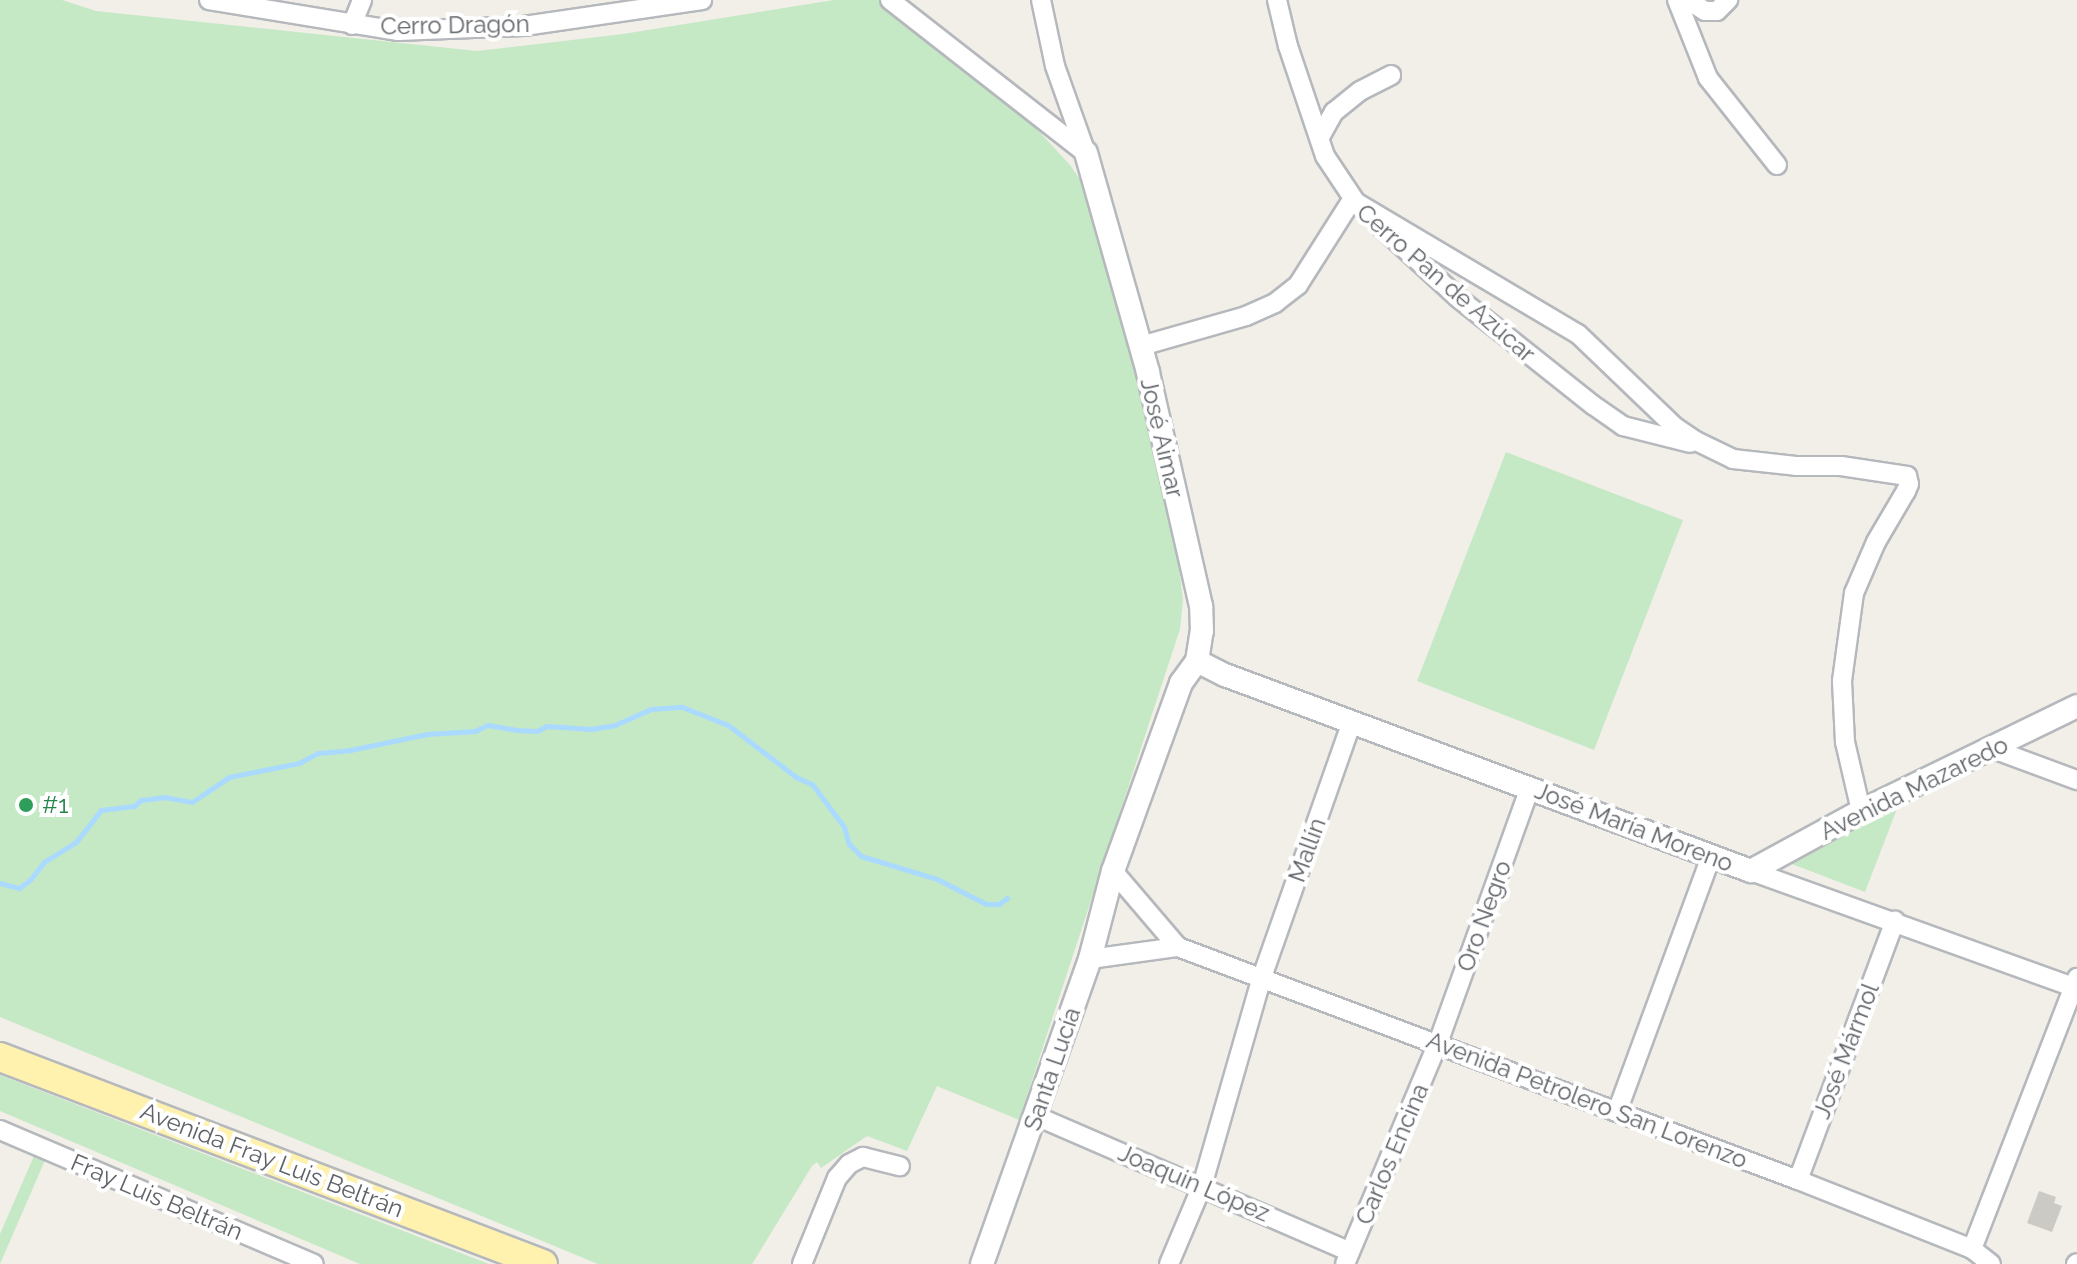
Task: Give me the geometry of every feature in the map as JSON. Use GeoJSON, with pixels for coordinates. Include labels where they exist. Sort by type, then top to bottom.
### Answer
{"type":"FeatureCollection","features":[{"type":"Feature","properties":{"kind":"main road","name":"Avenida Fray Luis Beltrán"},"geometry":{"type":"LineString","coordinates":[[0,1057],[543,1264]]}},
{"type":"Feature","properties":{"kind":"street","name":"Cerro Dragón"},"geometry":{"type":"LineString","coordinates":[[209,0],[398,31],[524,26],[610,7],[702,0]]}},
{"type":"Feature","properties":{"kind":"street"},"geometry":{"type":"LineString","coordinates":[[352,25],[362,0]]}},
{"type":"Feature","properties":{"kind":"street"},"geometry":{"type":"LineString","coordinates":[[890,0],[1086,153]]}},
{"type":"Feature","properties":{"kind":"street","name":"José Aimar"},"geometry":{"type":"LineString","coordinates":[[1041,0],[1055,66],[1086,153],[1141,346],[1201,606],[1202,631],[1197,661],[1181,683],[1113,871]]}},
{"type":"Feature","properties":{"kind":"street"},"geometry":{"type":"LineString","coordinates":[[1141,346],[1246,316],[1275,303],[1298,285],[1352,200],[1325,156],[1288,46],[1277,0]]}},
{"type":"Feature","properties":{"kind":"street"},"geometry":{"type":"LineString","coordinates":[[1677,0],[1708,78],[1777,165]]}},
{"type":"Feature","properties":{"kind":"street"},"geometry":{"type":"LineString","coordinates":[[1688,0],[1705,11],[1717,11],[1728,0]]}},
{"type":"Feature","properties":{"kind":"street"},"geometry":{"type":"LineString","coordinates":[[1320,137],[1334,112],[1360,91],[1391,75]]}},
{"type":"Feature","properties":{"kind":"street","name":"Cerro Pan de Azúcar"},"geometry":{"type":"LineString","coordinates":[[1352,200],[1469,307],[1623,426],[1711,448]]}},
{"type":"Feature","properties":{"kind":"street","name":"Cerro Pan de Azúcar"},"geometry":{"type":"LineString","coordinates":[[1352,200],[1578,334],[1675,427],[1733,459],[1796,466],[1841,466],[1907,476],[1909,484],[1906,491],[1876,542],[1854,593],[1842,681],[1845,742],[1861,811]]}},
{"type":"Feature","properties":{"kind":"street","name":"José María Moreno"},"geometry":{"type":"LineString","coordinates":[[1197,661],[1225,675],[1711,857],[2075,983]]}},
{"type":"Feature","properties":{"kind":"street","name":"Avenida Mazaredo"},"geometry":{"type":"LineString","coordinates":[[1751,871],[1861,811],[2077,706]]}},
{"type":"Feature","properties":{"kind":"street","name":"Mallín"},"geometry":{"type":"LineString","coordinates":[[1169,1264],[1202,1186],[1262,977],[1352,722]]}},
{"type":"Feature","properties":{"kind":"street"},"geometry":{"type":"LineString","coordinates":[[1993,749],[2077,780]]}},
{"type":"Feature","properties":{"kind":"street","name":"Oro Negro"},"geometry":{"type":"LineString","coordinates":[[1438,1043],[1530,788]]}},
{"type":"Feature","properties":{"kind":"street"},"geometry":{"type":"LineString","coordinates":[[1617,1112],[1711,857]]}},
{"type":"Feature","properties":{"kind":"street","name":"Avenida Petrolero San Lorenzo"},"geometry":{"type":"LineString","coordinates":[[1113,871],[1178,947]]}},
{"type":"Feature","properties":{"kind":"street","name":"Santa Lucía"},"geometry":{"type":"LineString","coordinates":[[982,1264],[1090,959],[1113,871]]}},
{"type":"Feature","properties":{"kind":"street","name":"José Mármol"},"geometry":{"type":"LineString","coordinates":[[1798,1180],[1895,921]]}},
{"type":"Feature","properties":{"kind":"street","name":"Avenida Petrolero San Lorenzo"},"geometry":{"type":"LineString","coordinates":[[1090,959],[1178,947],[1798,1180],[1972,1249],[1991,1264]]}},
{"type":"Feature","properties":{"kind":"street"},"geometry":{"type":"LineString","coordinates":[[1972,1249],[2075,983]]}},
{"type":"Feature","properties":{"kind":"street","name":"Carlos Encina"},"geometry":{"type":"LineString","coordinates":[[1348,1258],[1438,1043]]}},
{"type":"Feature","properties":{"kind":"street","name":"Joaquin López"},"geometry":{"type":"LineString","coordinates":[[1036,1116],[1202,1186],[1348,1258]]}},
{"type":"Feature","properties":{"kind":"street","name":"Fray Luis Beltrán"},"geometry":{"type":"LineString","coordinates":[[0,1130],[314,1264]]}},
{"type":"Feature","properties":{"kind":"street"},"geometry":{"type":"LineString","coordinates":[[802,1264],[837,1178],[849,1164],[863,1157],[900,1166]]}},
{"type":"Feature","properties":{"kind":"green space"},"geometry":{"type":"Polygon","coordinates":[[[0,0],[62,0],[96,11],[477,51],[623,34],[834,0],[879,0],[1033,125],[1070,165],[1088,191],[1150,423],[1176,544],[1183,600],[1180,629],[1019,1120],[937,1086],[907,1151],[867,1136],[821,1168],[817,1162],[812,1166],[752,1264],[598,1264],[0,1017],[0,0]]]}},
{"type":"Feature","properties":{"kind":"green space"},"geometry":{"type":"Polygon","coordinates":[[[1506,452],[1683,520],[1594,750],[1417,681],[1506,452]]]}},
{"type":"Feature","properties":{"kind":"green space"},"geometry":{"type":"Polygon","coordinates":[[[1900,801],[1865,892],[1792,864],[1900,801]]]}},
{"type":"Feature","properties":{"kind":"green space"},"geometry":{"type":"Polygon","coordinates":[[[0,1075],[489,1264],[360,1264],[0,1111],[0,1075]]]}},
{"type":"Feature","properties":{"kind":"green space"},"geometry":{"type":"Polygon","coordinates":[[[38,1147],[49,1151],[0,1264],[0,1234],[38,1147]]]}},
{"type":"Feature","properties":{"kind":"building"},"geometry":{"type":"Polygon","coordinates":[[[2039,1191],[2056,1197],[2054,1203],[2062,1206],[2052,1232],[2027,1223],[2039,1191]]]}},
{"type":"Feature","properties":{"kind":"waterway"},"geometry":{"type":"LineString","coordinates":[[0,883],[19,888],[44,862],[76,842],[101,810],[134,806],[141,800],[164,797],[192,802],[229,777],[299,763],[318,753],[350,750],[427,734],[475,731],[488,725],[537,731],[547,726],[591,729],[615,725],[651,709],[682,707],[728,725],[796,777],[812,784],[844,827],[849,844],[861,856],[937,879],[986,904],[999,904],[1007,898]]}},
{"type":"Feature","properties":{"kind":"place","name":"#1"},"geometry":{"type":"Point","coordinates":[26,805]}}]}
